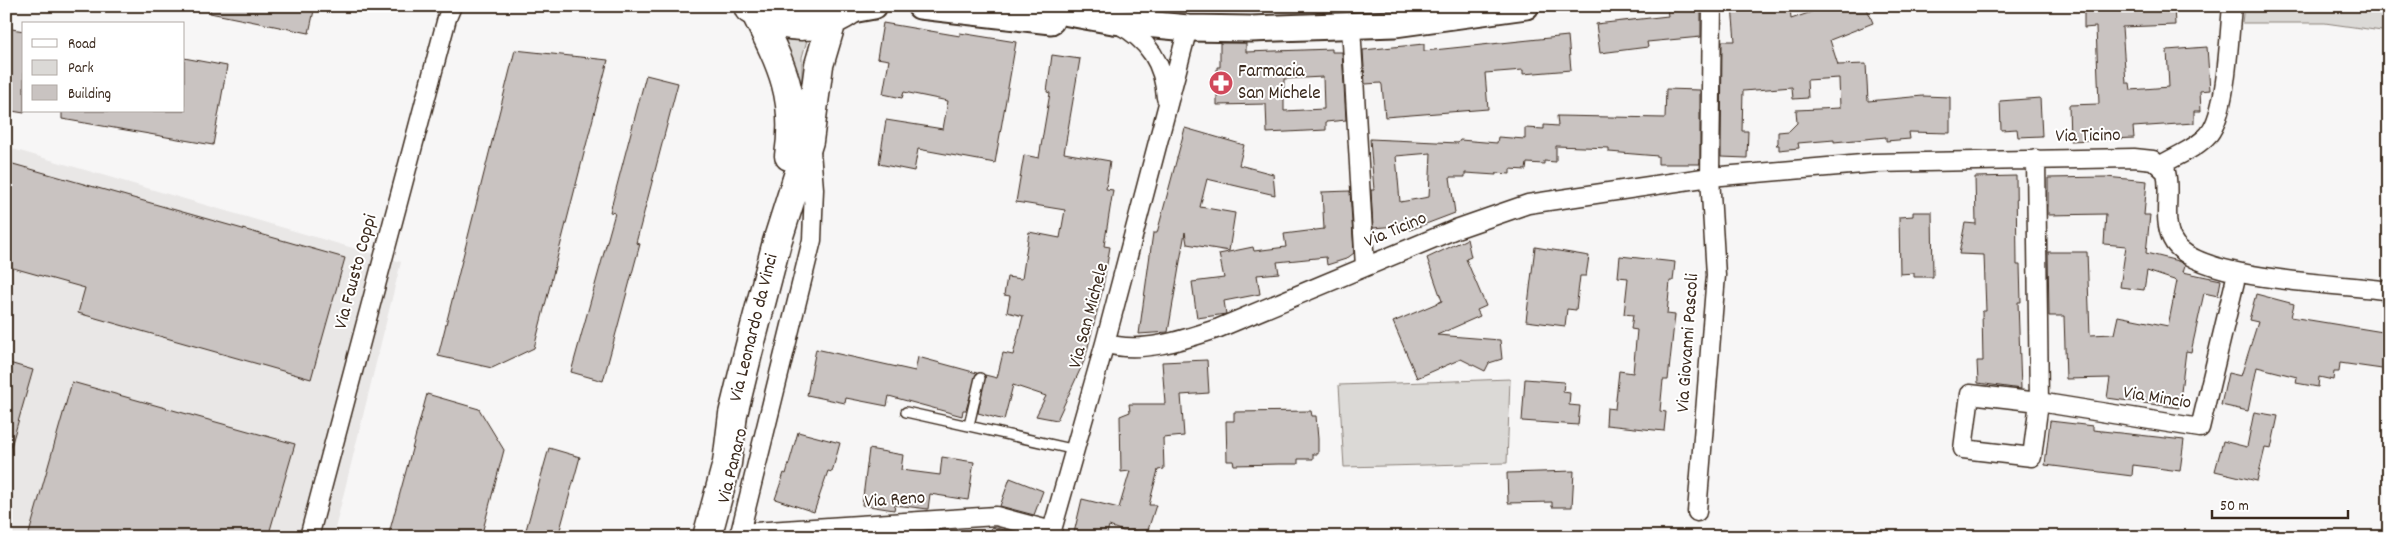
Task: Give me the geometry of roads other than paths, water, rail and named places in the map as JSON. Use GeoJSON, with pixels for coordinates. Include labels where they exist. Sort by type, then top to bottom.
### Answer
{"type":"FeatureCollection","features":[{"type":"Feature","properties":{"kind":"main road"},"geometry":{"type":"LineString","coordinates":[[920,6],[1048,21],[1106,21],[1188,28],[1250,29],[1351,26],[1424,21],[1526,6]]}},
{"type":"Feature","properties":{"kind":"main road"},"geometry":{"type":"LineString","coordinates":[[1030,6],[1106,21]]}},
{"type":"Feature","properties":{"kind":"main road"},"geometry":{"type":"LineString","coordinates":[[751,9],[773,22],[797,27],[821,24],[854,11]]}},
{"type":"Feature","properties":{"kind":"main road","name":"Via Leonardo da Vinci"},"geometry":{"type":"LineString","coordinates":[[751,9],[779,62],[791,101],[793,133],[777,242]]}},
{"type":"Feature","properties":{"kind":"main road","name":"Via Leonardo da Vinci"},"geometry":{"type":"LineString","coordinates":[[707,537],[726,464],[732,414],[777,242],[809,142],[819,65],[854,11]]}},
{"type":"Feature","properties":{"kind":"main road","name":"Via Leonardo da Vinci"},"geometry":{"type":"LineString","coordinates":[[691,537],[712,462],[732,414]]}},
{"type":"Feature","properties":{"kind":"street"},"geometry":{"type":"LineString","coordinates":[[1710,177],[1712,6]]}},
{"type":"Feature","properties":{"kind":"street"},"geometry":{"type":"LineString","coordinates":[[2232,6],[2222,94],[2214,127],[2200,143],[2161,165],[2168,179],[2168,218],[2173,242],[2184,252],[2206,265],[2237,273],[2389,290]]}},
{"type":"Feature","properties":{"kind":"street","name":"Via Fausto Coppi"},"geometry":{"type":"LineString","coordinates":[[309,537],[446,10]]}},
{"type":"Feature","properties":{"kind":"street","name":"Via San Michele"},"geometry":{"type":"LineString","coordinates":[[1106,21],[1145,42],[1155,56],[1161,70],[1167,106]]}},
{"type":"Feature","properties":{"kind":"street"},"geometry":{"type":"LineString","coordinates":[[1351,26],[1366,267]]}},
{"type":"Feature","properties":{"kind":"street","name":"Via San Michele"},"geometry":{"type":"LineString","coordinates":[[1051,534],[1105,343],[1188,28]]}},
{"type":"Feature","properties":{"kind":"street","name":"Via Panaro"},"geometry":{"type":"LineString","coordinates":[[739,535],[812,240],[814,189],[809,142]]}},
{"type":"Feature","properties":{"kind":"street","name":"Via Ticino"},"geometry":{"type":"LineString","coordinates":[[1105,343],[1113,346],[1140,346],[1183,340],[1219,328],[1456,229],[1528,204],[1710,177],[1874,163],[2134,158],[2153,160],[2161,165]]}},
{"type":"Feature","properties":{"kind":"street"},"geometry":{"type":"LineString","coordinates":[[2036,159],[2039,402]]}},
{"type":"Feature","properties":{"kind":"street","name":"Via Giovanni Pascoli"},"geometry":{"type":"LineString","coordinates":[[1697,512],[1716,275],[1710,177]]}},
{"type":"Feature","properties":{"kind":"street","name":"Via Mincio"},"geometry":{"type":"LineString","coordinates":[[2039,402],[2032,458],[1963,449],[1970,394],[2039,402],[2200,428],[2237,273]]}},
{"type":"Feature","properties":{"kind":"street","name":"Via Reno"},"geometry":{"type":"LineString","coordinates":[[739,535],[996,516],[1051,534]]}},
{"type":"Feature","properties":{"kind":"lane"},"geometry":{"type":"LineString","coordinates":[[969,425],[980,378]]}},
{"type":"Feature","properties":{"kind":"lane"},"geometry":{"type":"LineString","coordinates":[[906,412],[1076,450]]}},
{"type":"Feature","properties":{"kind":"place","name":"Farmacia San Michele"},"geometry":{"type":"Point","coordinates":[1221,83]}}]}
